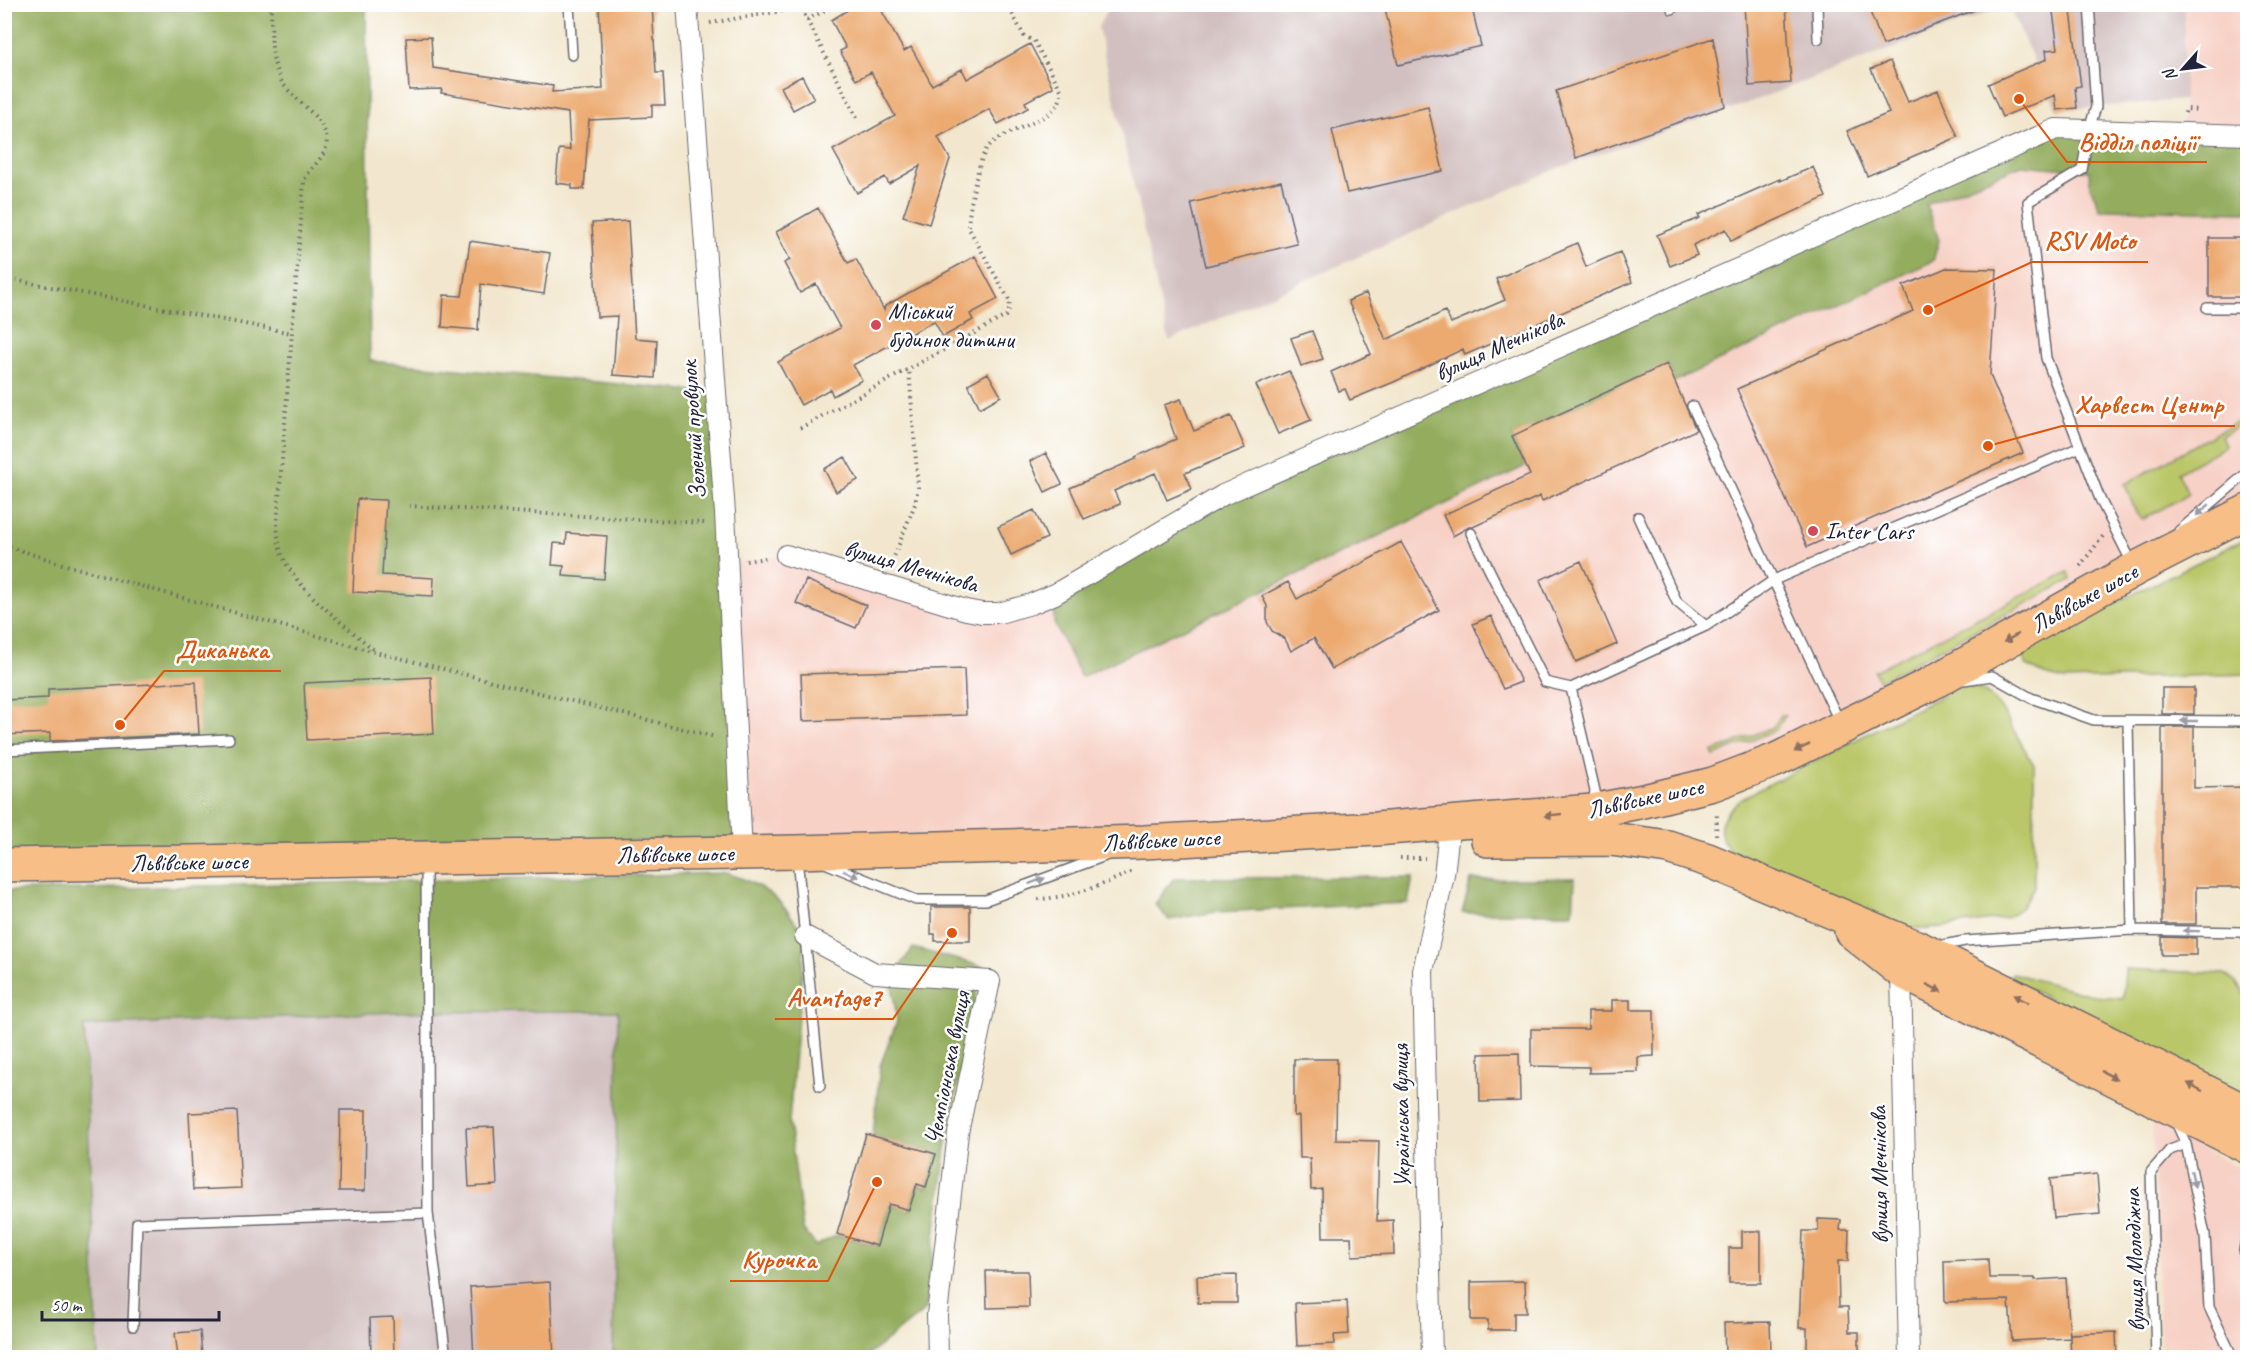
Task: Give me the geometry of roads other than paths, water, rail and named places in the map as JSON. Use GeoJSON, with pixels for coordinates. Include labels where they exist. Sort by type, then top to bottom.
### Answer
{"type":"FeatureCollection","features":[{"type":"Feature","properties":{"kind":"highway","name":"Львівське шосе"},"geometry":{"type":"LineString","coordinates":[[4,865],[796,852],[1144,842],[1376,829],[1592,811],[1713,784],[1776,760],[1930,684],[2135,569],[2247,510]]}},
{"type":"Feature","properties":{"kind":"highway"},"geometry":{"type":"LineString","coordinates":[[1376,829],[1448,840],[1611,839],[1668,847],[1708,860],[1819,905],[1908,971],[2247,1147]]}},
{"type":"Feature","properties":{"kind":"highway"},"geometry":{"type":"LineString","coordinates":[[1908,971],[2247,1113]]}},
{"type":"Feature","properties":{"kind":"street","name":"Зелений провулок"},"geometry":{"type":"LineString","coordinates":[[687,4],[726,524],[742,852]]}},
{"type":"Feature","properties":{"kind":"street","name":"вулиця Мечнікова"},"geometry":{"type":"LineString","coordinates":[[786,555],[982,613],[999,613],[1031,604],[1055,594],[1230,492],[2056,129],[2247,135]]}},
{"type":"Feature","properties":{"kind":"street","name":"Українська вулиця"},"geometry":{"type":"LineString","coordinates":[[1432,1358],[1423,971],[1444,875],[1448,840]]}},
{"type":"Feature","properties":{"kind":"street","name":"Чемпіонська вулиця"},"geometry":{"type":"LineString","coordinates":[[805,936],[875,973],[990,981],[958,1133],[937,1316],[938,1358]]}},
{"type":"Feature","properties":{"kind":"street","name":"вулиця Мечнікова"},"geometry":{"type":"LineString","coordinates":[[1908,971],[1909,1358]]}},
{"type":"Feature","properties":{"kind":"lane"},"geometry":{"type":"LineString","coordinates":[[569,4],[572,55]]}},
{"type":"Feature","properties":{"kind":"lane"},"geometry":{"type":"LineString","coordinates":[[1816,4],[1818,39]]}},
{"type":"Feature","properties":{"kind":"lane"},"geometry":{"type":"LineString","coordinates":[[2089,4],[2096,107],[2089,129],[2082,170],[2028,202],[2046,358],[2100,499],[2135,569],[2247,472]]}},
{"type":"Feature","properties":{"kind":"lane"},"geometry":{"type":"LineString","coordinates":[[2207,308],[2247,308]]}},
{"type":"Feature","properties":{"kind":"lane"},"geometry":{"type":"LineString","coordinates":[[1692,406],[1843,728]]}},
{"type":"Feature","properties":{"kind":"lane"},"geometry":{"type":"LineString","coordinates":[[1471,532],[1545,682],[1571,688],[1706,626],[1774,580],[2080,447]]}},
{"type":"Feature","properties":{"kind":"lane"},"geometry":{"type":"LineString","coordinates":[[1638,518],[1677,602],[1706,626]]}},
{"type":"Feature","properties":{"kind":"lane"},"geometry":{"type":"LineString","coordinates":[[1930,684],[1992,676],[2031,698],[2094,720],[2247,721]]}},
{"type":"Feature","properties":{"kind":"lane"},"geometry":{"type":"LineString","coordinates":[[1571,688],[1594,790],[1592,811]]}},
{"type":"Feature","properties":{"kind":"lane"},"geometry":{"type":"LineString","coordinates":[[2128,722],[2132,930]]}},
{"type":"Feature","properties":{"kind":"lane"},"geometry":{"type":"LineString","coordinates":[[4,750],[229,739]]}},
{"type":"Feature","properties":{"kind":"lane"},"geometry":{"type":"LineString","coordinates":[[820,1086],[796,852],[916,900],[986,900],[1144,842]]}},
{"type":"Feature","properties":{"kind":"lane"},"geometry":{"type":"LineString","coordinates":[[426,858],[428,1213],[446,1358]]}},
{"type":"Feature","properties":{"kind":"lane"},"geometry":{"type":"LineString","coordinates":[[1908,971],[1965,941],[2132,930],[2243,932],[2247,938]]}},
{"type":"Feature","properties":{"kind":"lane"},"geometry":{"type":"LineString","coordinates":[[2167,1105],[2186,1144],[2205,1235],[2209,1307],[2233,1358]]}},
{"type":"Feature","properties":{"kind":"lane","name":"вулиця Молодіжна"},"geometry":{"type":"LineString","coordinates":[[2156,1358],[2151,1172],[2170,1150],[2186,1144]]}},
{"type":"Feature","properties":{"kind":"lane"},"geometry":{"type":"LineString","coordinates":[[133,1326],[137,1223],[428,1213]]}},
{"type":"Feature","properties":{"kind":"lane"},"geometry":{"type":"LineString","coordinates":[[2247,1229],[2244,1250],[2247,1283]]}},
{"type":"Feature","properties":{"kind":"place","name":"Відділ поліції"},"geometry":{"type":"Point","coordinates":[2019,99]}},
{"type":"Feature","properties":{"kind":"place","name":"RSV Moto"},"geometry":{"type":"Point","coordinates":[1928,310]}},
{"type":"Feature","properties":{"kind":"place","name":"Міський будинок дитини"},"geometry":{"type":"Point","coordinates":[876,325]}},
{"type":"Feature","properties":{"kind":"place","name":"Харвест Центр"},"geometry":{"type":"Point","coordinates":[1988,446]}},
{"type":"Feature","properties":{"kind":"place","name":"Inter Cars"},"geometry":{"type":"Point","coordinates":[1813,531]}},
{"type":"Feature","properties":{"kind":"place","name":"Диканька"},"geometry":{"type":"Point","coordinates":[120,725]}},
{"type":"Feature","properties":{"kind":"place","name":"Avantage7"},"geometry":{"type":"Point","coordinates":[952,933]}},
{"type":"Feature","properties":{"kind":"place","name":"Курочка"},"geometry":{"type":"Point","coordinates":[877,1182]}}]}
